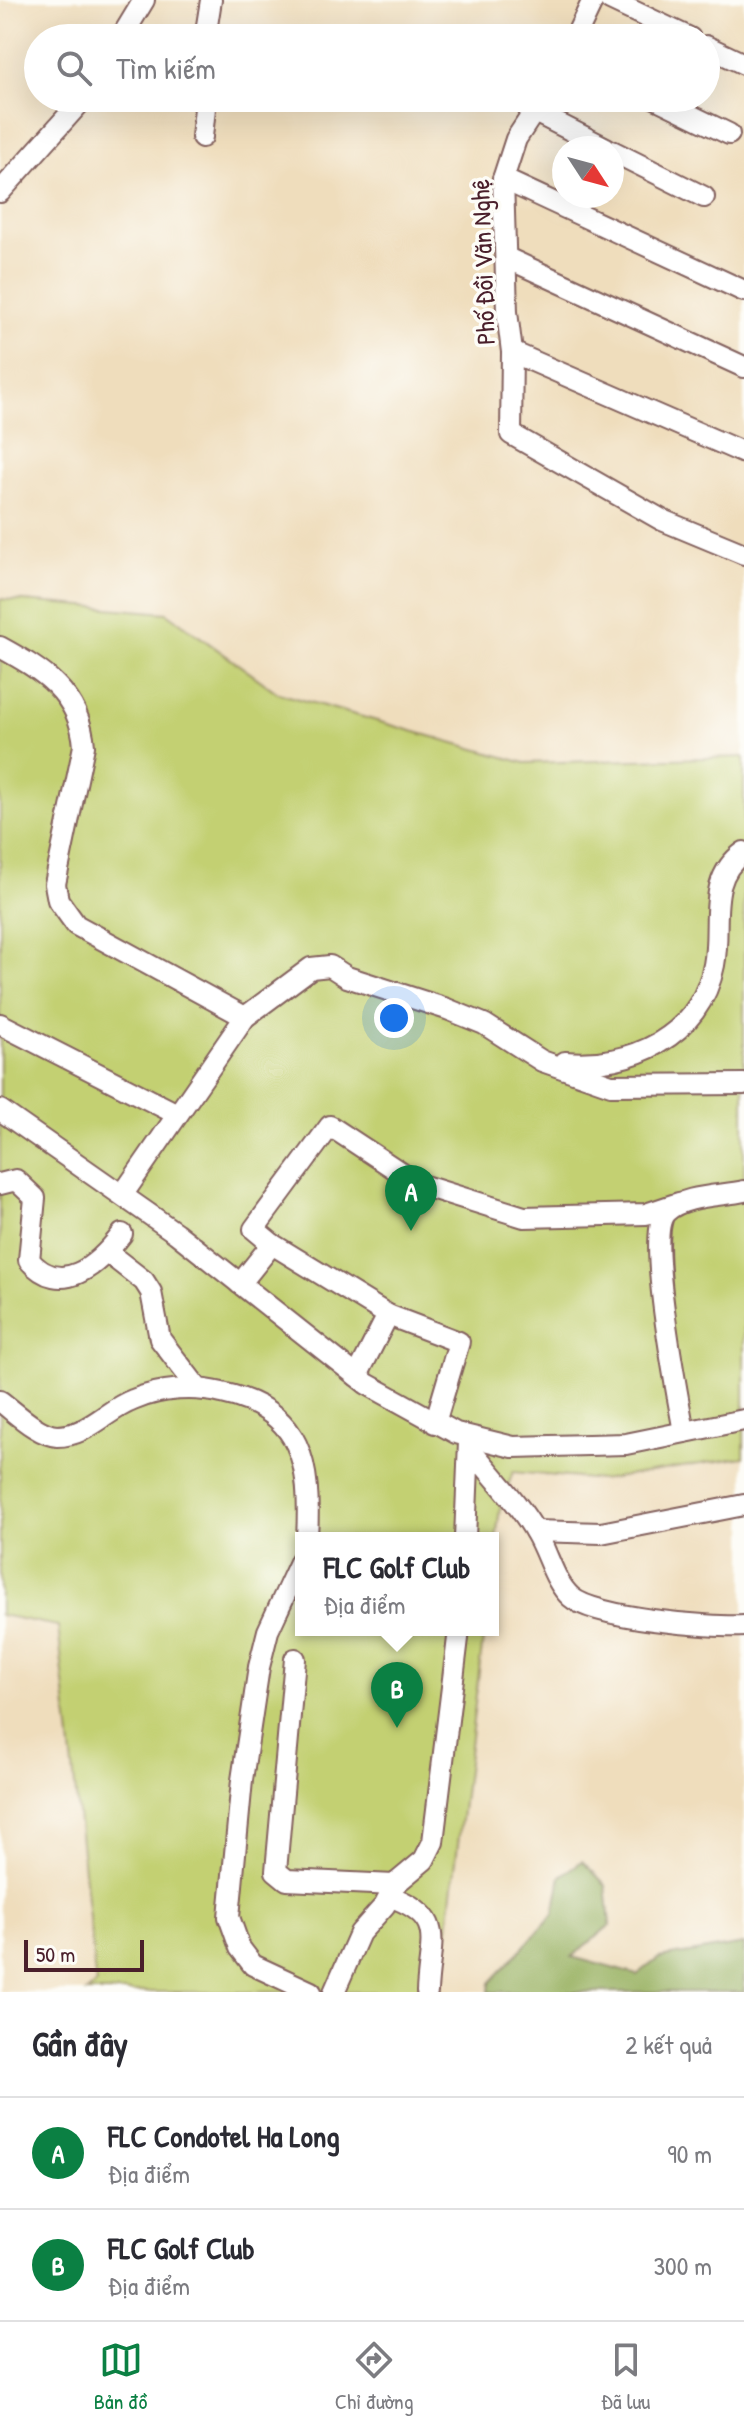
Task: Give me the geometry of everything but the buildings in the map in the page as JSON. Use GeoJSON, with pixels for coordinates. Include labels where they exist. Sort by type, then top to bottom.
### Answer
{"type":"FeatureCollection","features":[{"type":"Feature","properties":{"kind":"street"},"geometry":{"type":"LineString","coordinates":[[129,24],[144,0]]}},
{"type":"Feature","properties":{"kind":"street"},"geometry":{"type":"LineString","coordinates":[[207,24],[211,0]]}},
{"type":"Feature","properties":{"kind":"street"},"geometry":{"type":"LineString","coordinates":[[582,24],[593,0]]}},
{"type":"Feature","properties":{"kind":"street"},"geometry":{"type":"LineString","coordinates":[[610,0],[661,24]]}},
{"type":"Feature","properties":{"kind":"street"},"geometry":{"type":"LineString","coordinates":[[720,53],[744,64]]}},
{"type":"Feature","properties":{"kind":"street"},"geometry":{"type":"LineString","coordinates":[[0,192],[71,112]]}},
{"type":"Feature","properties":{"kind":"street"},"geometry":{"type":"LineString","coordinates":[[202,137],[205,112]]}},
{"type":"Feature","properties":{"kind":"street","name":"Phố Đồi Văn Nghệ"},"geometry":{"type":"LineString","coordinates":[[534,112],[516,139],[503,179],[507,312],[512,352],[511,434],[662,520],[744,554]]}},
{"type":"Feature","properties":{"kind":"street"},"geometry":{"type":"LineString","coordinates":[[550,112],[587,136]]}},
{"type":"Feature","properties":{"kind":"street"},"geometry":{"type":"LineString","coordinates":[[684,112],[729,134]]}},
{"type":"Feature","properties":{"kind":"street"},"geometry":{"type":"LineString","coordinates":[[624,157],[704,197]]}},
{"type":"Feature","properties":{"kind":"street"},"geometry":{"type":"LineString","coordinates":[[503,179],[744,291]]}},
{"type":"Feature","properties":{"kind":"street"},"geometry":{"type":"LineString","coordinates":[[507,258],[744,367]]}},
{"type":"Feature","properties":{"kind":"street"},"geometry":{"type":"LineString","coordinates":[[512,352],[744,453]]}},
{"type":"Feature","properties":{"kind":"street"},"geometry":{"type":"LineString","coordinates":[[0,647],[47,675],[64,691],[82,727],[84,746],[55,884],[65,914],[76,925],[245,1017]]}},
{"type":"Feature","properties":{"kind":"street"},"geometry":{"type":"LineString","coordinates":[[542,1061],[588,1064],[639,1056],[666,1039],[689,1016],[706,990],[714,964],[717,891],[722,876],[730,862],[744,852]]}},
{"type":"Feature","properties":{"kind":"street"},"geometry":{"type":"LineString","coordinates":[[123,1194],[245,1017],[311,968],[330,966],[347,977],[484,1024],[542,1061],[611,1085],[744,1084]]}},
{"type":"Feature","properties":{"kind":"street"},"geometry":{"type":"LineString","coordinates":[[0,1024],[177,1114]]}},
{"type":"Feature","properties":{"kind":"street"},"geometry":{"type":"LineString","coordinates":[[0,1110],[123,1194],[357,1376],[469,1442],[513,1447],[626,1444],[744,1420]]}},
{"type":"Feature","properties":{"kind":"street"},"geometry":{"type":"LineString","coordinates":[[435,1423],[459,1342],[388,1315],[272,1244],[254,1229],[330,1126],[418,1184],[524,1217],[646,1214],[679,1203],[744,1191]]}},
{"type":"Feature","properties":{"kind":"street"},"geometry":{"type":"LineString","coordinates":[[0,1184],[16,1180],[35,1198],[29,1260],[40,1273],[66,1279],[108,1253],[122,1234]]}},
{"type":"Feature","properties":{"kind":"street"},"geometry":{"type":"LineString","coordinates":[[679,1203],[665,1213],[660,1222],[658,1266],[684,1432]]}},
{"type":"Feature","properties":{"kind":"street"},"geometry":{"type":"LineString","coordinates":[[240,1284],[272,1244]]}},
{"type":"Feature","properties":{"kind":"street"},"geometry":{"type":"LineString","coordinates":[[108,1253],[144,1281],[151,1292],[160,1339],[196,1386]]}},
{"type":"Feature","properties":{"kind":"street"},"geometry":{"type":"LineString","coordinates":[[357,1376],[388,1315]]}},
{"type":"Feature","properties":{"kind":"street"},"geometry":{"type":"LineString","coordinates":[[0,1401],[53,1436],[74,1434],[92,1426],[114,1408],[136,1398],[196,1386],[263,1405],[281,1420],[295,1440],[307,1477],[307,1532]]}},
{"type":"Feature","properties":{"kind":"street"},"geometry":{"type":"LineString","coordinates":[[469,1442],[535,1531],[562,1587],[575,1601],[668,1623],[699,1627],[744,1626]]}},
{"type":"Feature","properties":{"kind":"street"},"geometry":{"type":"LineString","coordinates":[[465,1532],[469,1442]]}},
{"type":"Feature","properties":{"kind":"street"},"geometry":{"type":"LineString","coordinates":[[535,1531],[601,1533],[744,1505]]}},
{"type":"Feature","properties":{"kind":"street"},"geometry":{"type":"LineString","coordinates":[[295,1573],[268,1631],[259,1667],[240,1795],[229,1917],[240,1948],[253,1965],[311,1992]]}},
{"type":"Feature","properties":{"kind":"street"},"geometry":{"type":"LineString","coordinates":[[334,1992],[360,1933],[391,1890],[424,1860],[433,1842],[458,1636]]}},
{"type":"Feature","properties":{"kind":"street"},"geometry":{"type":"LineString","coordinates":[[295,1659],[276,1871],[287,1880],[391,1890],[424,1913],[433,1939],[427,1992]]}},
{"type":"Feature","properties":{"kind":"green space"},"geometry":{"type":"Polygon","coordinates":[[[0,599],[167,613],[278,693],[525,763],[744,757],[744,1457],[601,1480],[513,1472],[500,1508],[497,1532],[295,1532],[295,1636],[483,1636],[440,1992],[87,1992],[96,1984],[58,1626],[0,1615],[0,599]]]}},
{"type":"Feature","properties":{"kind":"green space"},"geometry":{"type":"Polygon","coordinates":[[[582,1861],[606,1885],[610,1925],[572,1957],[637,1975],[659,1958],[744,1944],[744,1992],[489,1992],[490,1983],[554,1914],[561,1876],[582,1861]]]}},
{"type":"Feature","properties":{"kind":"place","name":"FLC Condotel Ha Long"},"geometry":{"type":"Point","coordinates":[411,1231]}},
{"type":"Feature","properties":{"kind":"place","name":"FLC Golf Club"},"geometry":{"type":"Point","coordinates":[397,1728]}}]}
